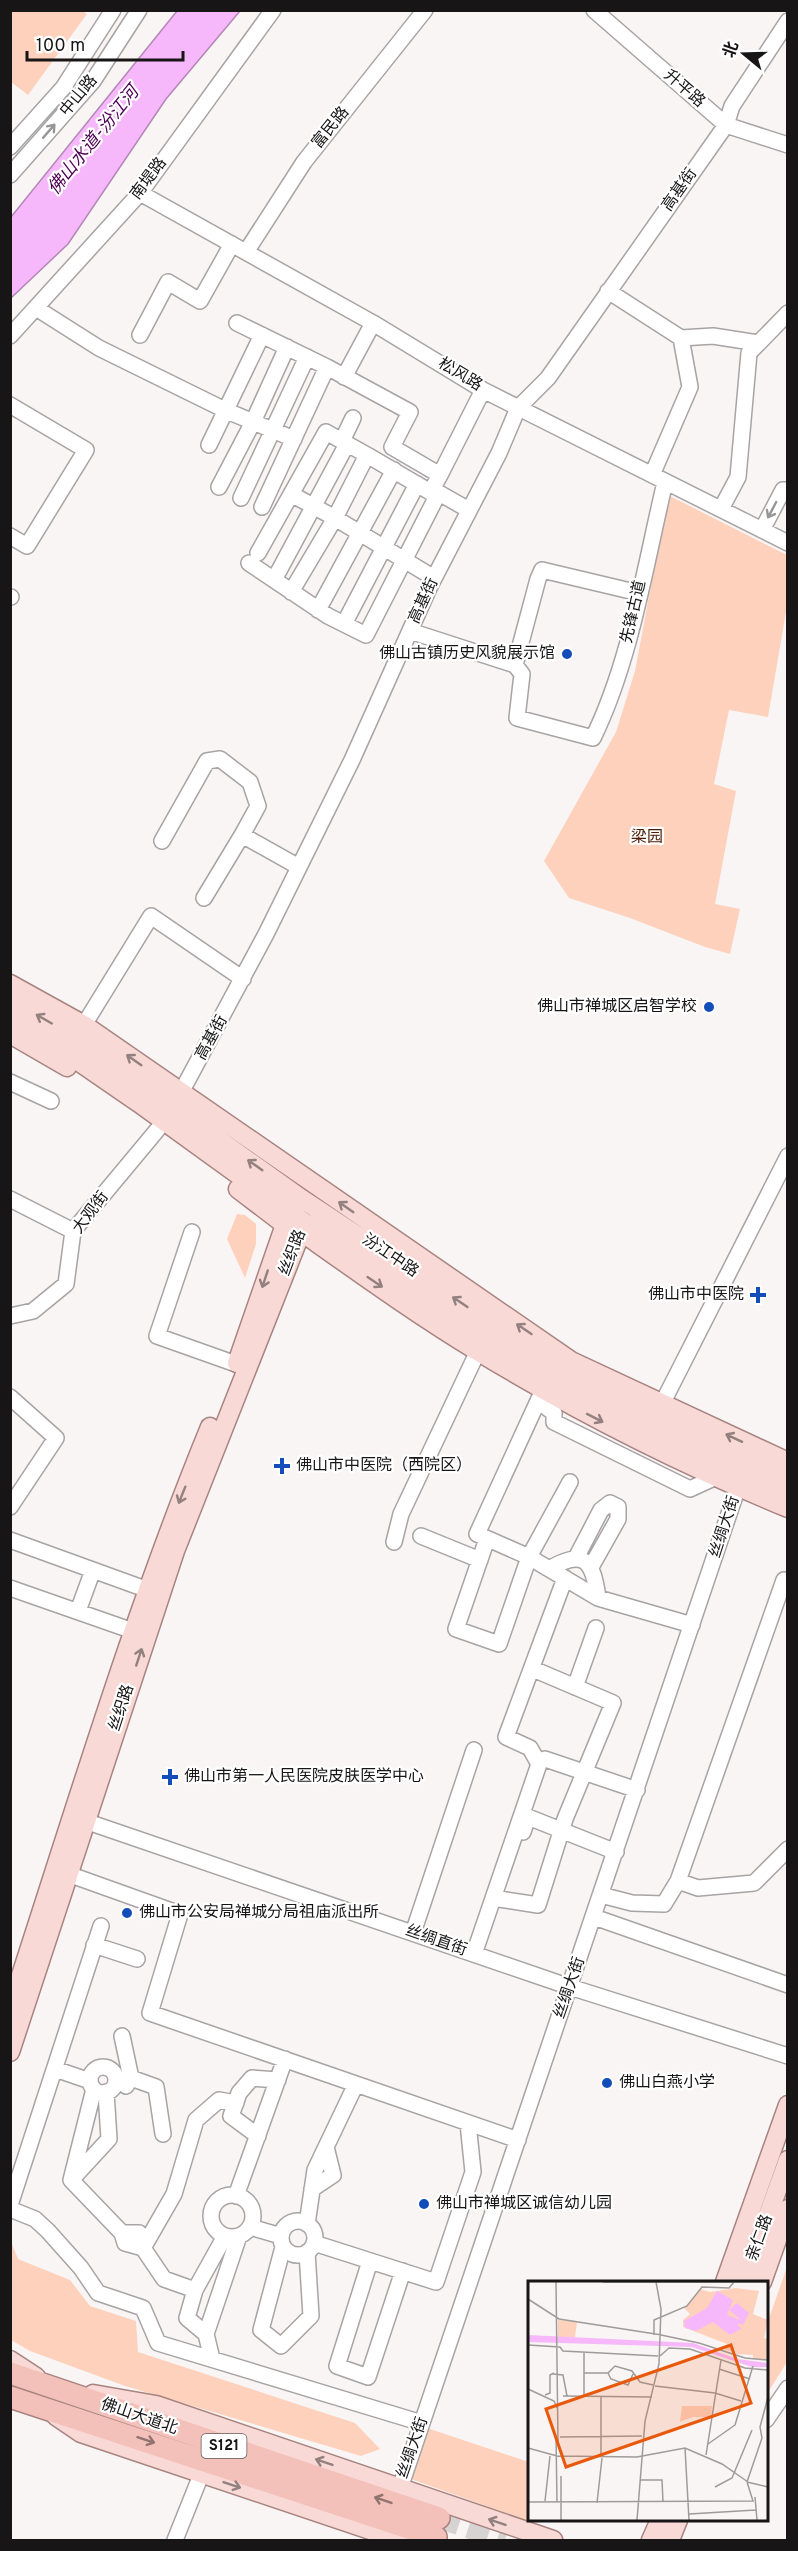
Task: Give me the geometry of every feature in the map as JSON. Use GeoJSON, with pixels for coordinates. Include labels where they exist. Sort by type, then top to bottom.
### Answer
{"type":"FeatureCollection","features":[{"type":"Feature","properties":{"kind":"highway","name":"佛山大道北"},"geometry":{"type":"LineString","coordinates":[[10,2373],[437,2527],[10,2397]]}},
{"type":"Feature","properties":{"kind":"main road"},"geometry":{"type":"LineString","coordinates":[[10,984],[177,1100],[571,1361],[788,1462]]}},
{"type":"Feature","properties":{"kind":"main road"},"geometry":{"type":"LineString","coordinates":[[10,1002],[80,1032]]}},
{"type":"Feature","properties":{"kind":"main road","name":"汾江中路"},"geometry":{"type":"LineString","coordinates":[[10,1018],[33,1030],[292,1211],[567,1374],[788,1480]]}},
{"type":"Feature","properties":{"kind":"main road"},"geometry":{"type":"LineString","coordinates":[[10,1034],[59,1062],[158,1129],[292,1211],[308,1230],[541,1395],[570,1405],[716,1477],[788,1508]]}},
{"type":"Feature","properties":{"kind":"main road","name":"汾江中路"},"geometry":{"type":"LineString","coordinates":[[177,1100],[292,1211]]}},
{"type":"Feature","properties":{"kind":"main road","name":"丝织路"},"geometry":{"type":"LineString","coordinates":[[10,2009],[134,1630],[178,1505],[236,1364],[292,1211],[308,1230],[235,1424],[219,1439],[161,1589],[68,1874],[15,2024],[10,2052]]}},
{"type":"Feature","properties":{"kind":"main road","name":"汾江中路"},"geometry":{"type":"LineString","coordinates":[[308,1230],[563,1387],[788,1494]]}},
{"type":"Feature","properties":{"kind":"main road"},"geometry":{"type":"LineString","coordinates":[[726,2281],[788,2105]]}},
{"type":"Feature","properties":{"kind":"main road","name":"亲仁路"},"geometry":{"type":"LineString","coordinates":[[745,2281],[788,2160]]}},
{"type":"Feature","properties":{"kind":"main road","name":"亲仁路"},"geometry":{"type":"LineString","coordinates":[[763,2281],[788,2209]]}},
{"type":"Feature","properties":{"kind":"main road"},"geometry":{"type":"LineString","coordinates":[[10,2360],[49,2386],[156,2405],[553,2541]]}},
{"type":"Feature","properties":{"kind":"main road"},"geometry":{"type":"LineString","coordinates":[[10,2405],[44,2407],[81,2433],[400,2541]]}},
{"type":"Feature","properties":{"kind":"main road"},"geometry":{"type":"LineString","coordinates":[[645,2541],[646,2521]]}},
{"type":"Feature","properties":{"kind":"main road"},"geometry":{"type":"LineString","coordinates":[[651,2541],[660,2521]]}},
{"type":"Feature","properties":{"kind":"main road"},"geometry":{"type":"LineString","coordinates":[[670,2541],[678,2521]]}},
{"type":"Feature","properties":{"kind":"street","name":"中山路"},"geometry":{"type":"LineString","coordinates":[[10,147],[63,88],[113,10]]}},
{"type":"Feature","properties":{"kind":"street","name":"中山路"},"geometry":{"type":"LineString","coordinates":[[10,175],[93,81],[139,10]]}},
{"type":"Feature","properties":{"kind":"street","name":"南堤路"},"geometry":{"type":"LineString","coordinates":[[10,336],[140,193],[273,10]]}},
{"type":"Feature","properties":{"kind":"street","name":"富民路"},"geometry":{"type":"LineString","coordinates":[[246,252],[303,162],[425,10]]}},
{"type":"Feature","properties":{"kind":"street","name":"升平路"},"geometry":{"type":"LineString","coordinates":[[594,10],[726,125],[788,146]]}},
{"type":"Feature","properties":{"kind":"street","name":"高基街"},"geometry":{"type":"LineString","coordinates":[[177,1100],[243,979],[352,760],[434,578],[518,408],[548,378],[726,125],[732,106],[788,21]]}},
{"type":"Feature","properties":{"kind":"street","name":"松风路"},"geometry":{"type":"LineString","coordinates":[[140,193],[373,323],[483,390],[788,543]]}},
{"type":"Feature","properties":{"kind":"street"},"geometry":{"type":"LineString","coordinates":[[140,335],[168,282],[200,301],[232,244]]}},
{"type":"Feature","properties":{"kind":"street"},"geometry":{"type":"LineString","coordinates":[[608,291],[681,338],[713,336],[758,343]]}},
{"type":"Feature","properties":{"kind":"street"},"geometry":{"type":"LineString","coordinates":[[36,308],[99,348],[227,411],[294,439]]}},
{"type":"Feature","properties":{"kind":"street"},"geometry":{"type":"LineString","coordinates":[[721,509],[738,477],[749,352],[788,313]]}},
{"type":"Feature","properties":{"kind":"street"},"geometry":{"type":"LineString","coordinates":[[237,323],[327,367],[410,412],[392,447],[440,475]]}},
{"type":"Feature","properties":{"kind":"street"},"geometry":{"type":"LineString","coordinates":[[344,377],[373,323]]}},
{"type":"Feature","properties":{"kind":"street"},"geometry":{"type":"LineString","coordinates":[[209,445],[262,335]]}},
{"type":"Feature","properties":{"kind":"street","name":"先锋古道"},"geometry":{"type":"LineString","coordinates":[[515,665],[522,674],[517,718],[593,738],[608,708],[618,675],[639,593],[659,478],[690,387],[681,338]]}},
{"type":"Feature","properties":{"kind":"street"},"geometry":{"type":"LineString","coordinates":[[219,487],[253,422],[287,347]]}},
{"type":"Feature","properties":{"kind":"street"},"geometry":{"type":"LineString","coordinates":[[241,498],[307,357]]}},
{"type":"Feature","properties":{"kind":"street"},"geometry":{"type":"LineString","coordinates":[[262,507],[327,367]]}},
{"type":"Feature","properties":{"kind":"street"},"geometry":{"type":"LineString","coordinates":[[469,510],[432,489],[483,390]]}},
{"type":"Feature","properties":{"kind":"street"},"geometry":{"type":"LineString","coordinates":[[10,405],[86,450],[27,546],[10,536]]}},
{"type":"Feature","properties":{"kind":"street"},"geometry":{"type":"LineString","coordinates":[[274,580],[345,443],[353,418]]}},
{"type":"Feature","properties":{"kind":"street"},"geometry":{"type":"LineString","coordinates":[[326,432],[367,455],[437,496],[366,635],[318,610],[291,592],[274,580],[253,558],[326,432]]}},
{"type":"Feature","properties":{"kind":"street"},"geometry":{"type":"LineString","coordinates":[[291,592],[335,518],[367,455]]}},
{"type":"Feature","properties":{"kind":"street"},"geometry":{"type":"LineString","coordinates":[[318,610],[394,470]]}},
{"type":"Feature","properties":{"kind":"street"},"geometry":{"type":"LineString","coordinates":[[344,624],[417,484]]}},
{"type":"Feature","properties":{"kind":"street"},"geometry":{"type":"LineString","coordinates":[[762,530],[783,490],[788,490]]}},
{"type":"Feature","properties":{"kind":"street"},"geometry":{"type":"LineString","coordinates":[[291,494],[361,532],[434,578]]}},
{"type":"Feature","properties":{"kind":"street"},"geometry":{"type":"LineString","coordinates":[[410,631],[515,665],[542,570],[639,593]]}},
{"type":"Feature","properties":{"kind":"street"},"geometry":{"type":"LineString","coordinates":[[162,842],[207,761],[220,759],[250,782],[258,806],[204,898]]}},
{"type":"Feature","properties":{"kind":"street"},"geometry":{"type":"LineString","coordinates":[[242,835],[299,867]]}},
{"type":"Feature","properties":{"kind":"street"},"geometry":{"type":"LineString","coordinates":[[80,1032],[151,916],[243,979]]}},
{"type":"Feature","properties":{"kind":"street"},"geometry":{"type":"LineString","coordinates":[[10,1082],[51,1101]]}},
{"type":"Feature","properties":{"kind":"street","name":"大观街"},"geometry":{"type":"LineString","coordinates":[[10,1316],[33,1311],[66,1284],[73,1231],[158,1129]]}},
{"type":"Feature","properties":{"kind":"street"},"geometry":{"type":"LineString","coordinates":[[662,1404],[788,1156]]}},
{"type":"Feature","properties":{"kind":"street"},"geometry":{"type":"LineString","coordinates":[[10,1199],[73,1231]]}},
{"type":"Feature","properties":{"kind":"street"},"geometry":{"type":"LineString","coordinates":[[192,1232],[157,1336],[236,1364]]}},
{"type":"Feature","properties":{"kind":"street"},"geometry":{"type":"LineString","coordinates":[[393,1542],[401,1514],[478,1351]]}},
{"type":"Feature","properties":{"kind":"street"},"geometry":{"type":"LineString","coordinates":[[541,1395],[477,1534],[529,1557],[598,1598],[692,1625]]}},
{"type":"Feature","properties":{"kind":"street"},"geometry":{"type":"LineString","coordinates":[[10,1397],[56,1438],[10,1507]]}},
{"type":"Feature","properties":{"kind":"street"},"geometry":{"type":"LineString","coordinates":[[487,1539],[456,1629],[498,1644],[529,1557],[570,1482]]}},
{"type":"Feature","properties":{"kind":"street","name":"丝绸大街"},"geometry":{"type":"LineString","coordinates":[[400,2488],[738,1487]]}},
{"type":"Feature","properties":{"kind":"street"},"geometry":{"type":"LineString","coordinates":[[576,1558],[601,1510],[610,1503],[618,1507],[618,1519],[591,1567]]}},
{"type":"Feature","properties":{"kind":"street"},"geometry":{"type":"LineString","coordinates":[[421,1536],[480,1560]]}},
{"type":"Feature","properties":{"kind":"street"},"geometry":{"type":"LineString","coordinates":[[10,1540],[148,1590]]}},
{"type":"Feature","properties":{"kind":"street"},"geometry":{"type":"LineString","coordinates":[[549,1569],[567,1559],[576,1558],[591,1567],[595,1576],[598,1598]]}},
{"type":"Feature","properties":{"kind":"street"},"geometry":{"type":"LineString","coordinates":[[78,1611],[93,1570]]}},
{"type":"Feature","properties":{"kind":"street"},"geometry":{"type":"LineString","coordinates":[[474,1954],[539,1764],[530,1748],[506,1737],[565,1578]]}},
{"type":"Feature","properties":{"kind":"street"},"geometry":{"type":"LineString","coordinates":[[602,1895],[632,1903],[664,1904],[678,1881],[784,1580],[788,1581]]}},
{"type":"Feature","properties":{"kind":"street"},"geometry":{"type":"LineString","coordinates":[[10,1588],[134,1630]]}},
{"type":"Feature","properties":{"kind":"street"},"geometry":{"type":"LineString","coordinates":[[575,1687],[596,1628]]}},
{"type":"Feature","properties":{"kind":"street"},"geometry":{"type":"LineString","coordinates":[[500,1899],[538,1905],[562,1829],[613,1703],[533,1669]]}},
{"type":"Feature","properties":{"kind":"street"},"geometry":{"type":"LineString","coordinates":[[413,1933],[474,1750]]}},
{"type":"Feature","properties":{"kind":"street"},"geometry":{"type":"LineString","coordinates":[[545,1759],[637,1790]]}},
{"type":"Feature","properties":{"kind":"street"},"geometry":{"type":"LineString","coordinates":[[489,1928],[528,1817],[616,1852]]}},
{"type":"Feature","properties":{"kind":"street","name":"丝绸直街"},"geometry":{"type":"LineString","coordinates":[[85,1821],[570,1987],[788,2056]]}},
{"type":"Feature","properties":{"kind":"street"},"geometry":{"type":"LineString","coordinates":[[678,1881],[698,1888],[754,1883],[788,1850]]}},
{"type":"Feature","properties":{"kind":"street"},"geometry":{"type":"LineString","coordinates":[[68,1874],[180,1914],[150,2013],[518,2140]]}},
{"type":"Feature","properties":{"kind":"street"},"geometry":{"type":"LineString","coordinates":[[594,1917],[788,1984]]}},
{"type":"Feature","properties":{"kind":"street"},"geometry":{"type":"LineString","coordinates":[[101,1926],[10,2207],[35,2219],[48,2231],[81,2268],[98,2293],[143,2308],[158,2343],[422,2424]]}},
{"type":"Feature","properties":{"kind":"street"},"geometry":{"type":"LineString","coordinates":[[94,1945],[137,1959]]}},
{"type":"Feature","properties":{"kind":"street"},"geometry":{"type":"LineString","coordinates":[[56,2064],[120,2095],[131,2078],[122,2036]]}},
{"type":"Feature","properties":{"kind":"street"},"geometry":{"type":"LineString","coordinates":[[236,2196],[285,2060]]}},
{"type":"Feature","properties":{"kind":"street"},"geometry":{"type":"LineString","coordinates":[[131,2078],[156,2086],[163,2134]]}},
{"type":"Feature","properties":{"kind":"street"},"geometry":{"type":"LineString","coordinates":[[258,2136],[231,2116],[239,2093],[252,2078],[278,2080]]}},
{"type":"Feature","properties":{"kind":"street"},"geometry":{"type":"LineString","coordinates":[[71,2180],[99,2084]]}},
{"type":"Feature","properties":{"kind":"street"},"geometry":{"type":"LineString","coordinates":[[71,2180],[109,2139],[99,2084]]}},
{"type":"Feature","properties":{"kind":"street"},"geometry":{"type":"LineString","coordinates":[[306,2224],[315,2170],[356,2084]]}},
{"type":"Feature","properties":{"kind":"street"},"geometry":{"type":"LineString","coordinates":[[143,2248],[174,2194],[196,2120],[219,2100],[236,2103]]}},
{"type":"Feature","properties":{"kind":"street"},"geometry":{"type":"LineString","coordinates":[[282,2241],[286,2251],[296,2256],[311,2248],[370,2261],[436,2282],[473,2172],[468,2123]]}},
{"type":"Feature","properties":{"kind":"street"},"geometry":{"type":"LineString","coordinates":[[71,2180],[122,2233],[139,2233],[143,2248],[164,2279],[195,2290]]}},
{"type":"Feature","properties":{"kind":"street"},"geometry":{"type":"LineString","coordinates":[[206,2334],[187,2318],[195,2290],[238,2233],[253,2214],[243,2198],[224,2197],[218,2201],[211,2214],[214,2228],[238,2233],[282,2241]]}},
{"type":"Feature","properties":{"kind":"street"},"geometry":{"type":"LineString","coordinates":[[301,2222],[306,2224],[314,2232],[311,2248],[311,2316],[281,2346],[261,2330],[286,2226],[301,2222]]}},
{"type":"Feature","properties":{"kind":"street"},"geometry":{"type":"LineString","coordinates":[[213,2359],[206,2334],[238,2233]]}},
{"type":"Feature","properties":{"kind":"street"},"geometry":{"type":"LineString","coordinates":[[370,2261],[337,2366],[368,2377],[403,2271]]}},
{"type":"Feature","properties":{"kind":"street"},"geometry":{"type":"LineString","coordinates":[[768,2417],[788,2388]]}},
{"type":"Feature","properties":{"kind":"street"},"geometry":{"type":"LineString","coordinates":[[176,2541],[201,2475]]}},
{"type":"Feature","properties":{"kind":"green space"},"geometry":{"type":"Polygon","coordinates":[[[11,11],[83,11],[87,14],[28,95],[11,82],[11,11]]]}},
{"type":"Feature","properties":{"kind":"green space","name":"梁园"},"geometry":{"type":"Polygon","coordinates":[[[668,495],[787,555],[787,606],[768,717],[729,710],[714,784],[736,791],[715,904],[740,909],[730,954],[569,898],[544,861],[616,732],[635,671],[668,495]]]}},
{"type":"Feature","properties":{"kind":"green space"},"geometry":{"type":"Polygon","coordinates":[[[237,1214],[245,1215],[256,1224],[256,1244],[245,1278],[227,1239],[237,1214]]]}},
{"type":"Feature","properties":{"kind":"green space"},"geometry":{"type":"Polygon","coordinates":[[[10,2239],[18,2259],[70,2280],[90,2306],[136,2321],[138,2352],[355,2423],[380,2449],[361,2456],[125,2386],[30,2351],[11,2340],[10,2239]]]}},
{"type":"Feature","properties":{"kind":"green space"},"geometry":{"type":"Polygon","coordinates":[[[787,2267],[787,2362],[768,2392],[768,2321],[787,2267]]]}},
{"type":"Feature","properties":{"kind":"green space"},"geometry":{"type":"Polygon","coordinates":[[[427,2428],[528,2462],[528,2521],[411,2479],[427,2428]]]}},
{"type":"Feature","properties":{"kind":"water","name":"佛山水道-汾江河"},"geometry":{"type":"Polygon","coordinates":[[[177,11],[240,11],[166,99],[68,244],[11,298],[11,217],[177,11]]]}},
{"type":"Feature","properties":{"kind":"tunnel"},"geometry":{"type":"LineString","coordinates":[[439,2518],[505,2540]]}},
{"type":"Feature","properties":{"kind":"place","name":"佛山古镇历史风貌展示馆"},"geometry":{"type":"Point","coordinates":[567,654]}},
{"type":"Feature","properties":{"kind":"place","name":"佛山市禅城区启智学校"},"geometry":{"type":"Point","coordinates":[709,1007]}},
{"type":"Feature","properties":{"kind":"place","name":"佛山市中医院"},"geometry":{"type":"Point","coordinates":[758,1295]}},
{"type":"Feature","properties":{"kind":"place","name":"佛山市中医院（西院区）"},"geometry":{"type":"Point","coordinates":[282,1466]}},
{"type":"Feature","properties":{"kind":"place","name":"佛山市第一人民医院皮肤医学中心"},"geometry":{"type":"Point","coordinates":[170,1777]}},
{"type":"Feature","properties":{"kind":"place","name":"佛山市公安局禅城分局祖庙派出所"},"geometry":{"type":"Point","coordinates":[127,1913]}},
{"type":"Feature","properties":{"kind":"place","name":"佛山白燕小学"},"geometry":{"type":"Point","coordinates":[607,2083]}},
{"type":"Feature","properties":{"kind":"place","name":"佛山市禅城区诚信幼儿园"},"geometry":{"type":"Point","coordinates":[424,2204]}}]}
